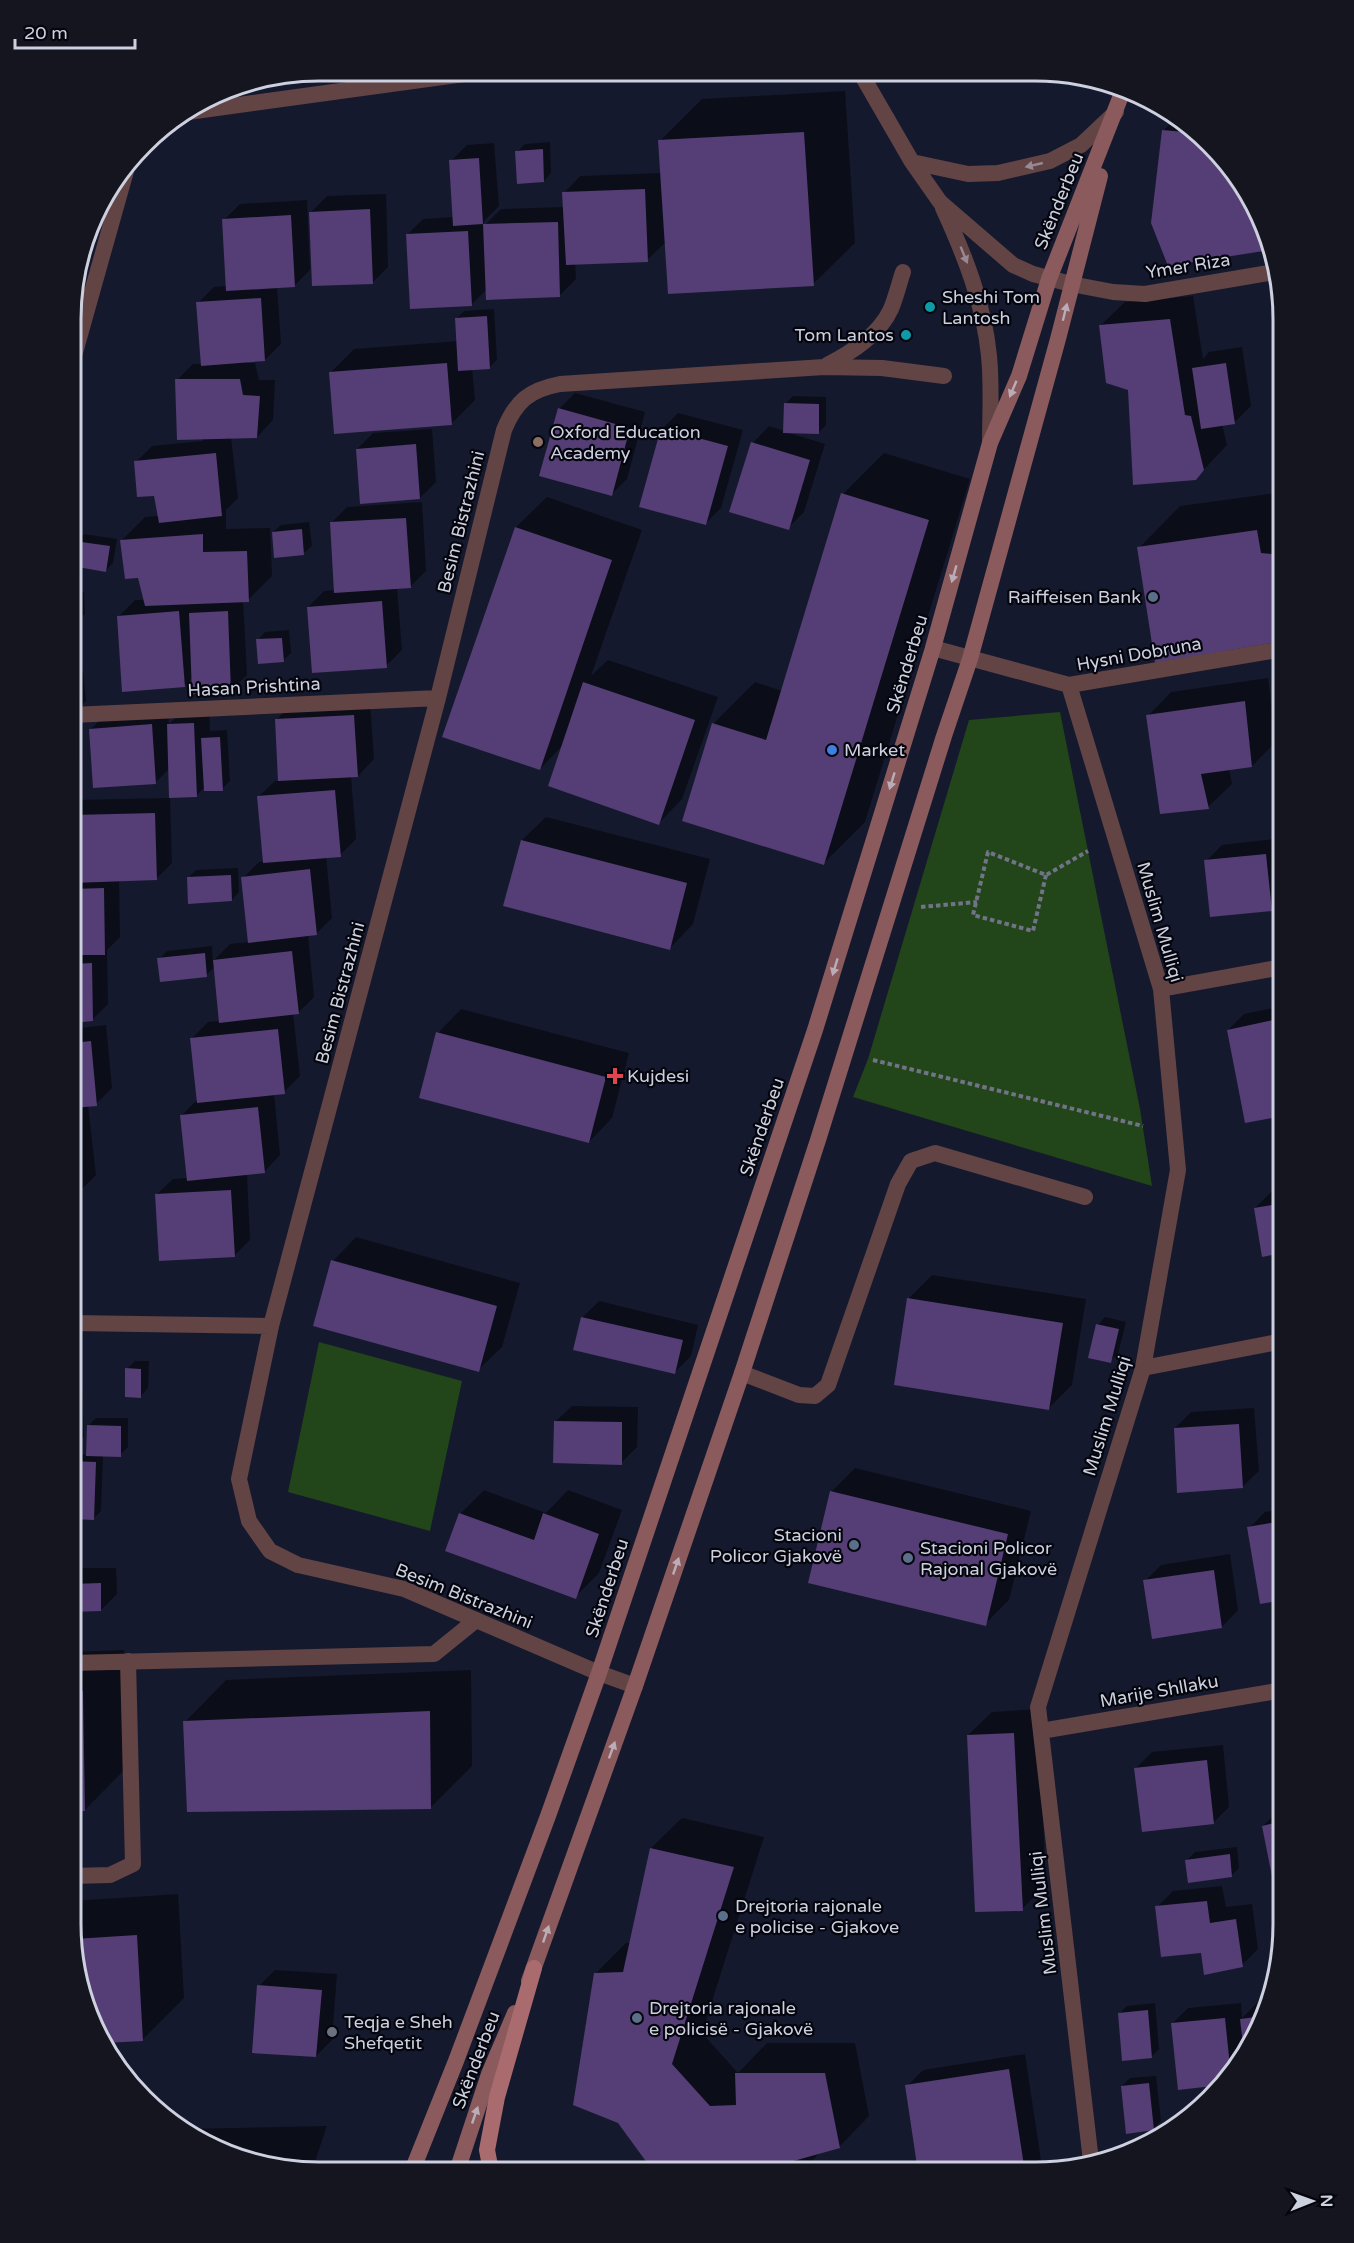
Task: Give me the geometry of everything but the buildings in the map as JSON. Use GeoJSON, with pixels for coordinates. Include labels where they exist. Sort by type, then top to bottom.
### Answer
{"type":"FeatureCollection","features":[{"type":"Feature","properties":{"kind":"main road","name":"Skënderbeu"},"geometry":{"type":"LineString","coordinates":[[416,2162],[548,1816],[599,1673],[779,1134],[798,1085],[933,648],[990,443],[1018,376],[1049,279],[1121,97]]}},
{"type":"Feature","properties":{"kind":"main road","name":"Skënderbeu"},"geometry":{"type":"LineString","coordinates":[[460,2162],[489,2074],[534,1968],[635,1686],[742,1373],[818,1140],[970,659],[1116,111]]}},
{"type":"Feature","properties":{"kind":"main road"},"geometry":{"type":"LineString","coordinates":[[489,2162],[487,2150],[497,2097],[534,1968]]}},
{"type":"Feature","properties":{"kind":"street"},"geometry":{"type":"LineString","coordinates":[[207,109],[413,81]]}},
{"type":"Feature","properties":{"kind":"street"},"geometry":{"type":"LineString","coordinates":[[865,81],[912,162],[940,202],[965,256],[987,335],[990,359],[990,443]]}},
{"type":"Feature","properties":{"kind":"street"},"geometry":{"type":"LineString","coordinates":[[912,162],[968,174],[998,173],[1050,161],[1081,146],[1116,111]]}},
{"type":"Feature","properties":{"kind":"street"},"geometry":{"type":"LineString","coordinates":[[81,331],[122,186]]}},
{"type":"Feature","properties":{"kind":"street","name":"Ymer Riza"},"geometry":{"type":"LineString","coordinates":[[940,202],[1013,265],[1071,285],[1113,292],[1145,294],[1268,273]]}},
{"type":"Feature","properties":{"kind":"street"},"geometry":{"type":"LineString","coordinates":[[824,367],[850,353],[873,334],[891,310],[903,272]]}},
{"type":"Feature","properties":{"kind":"street","name":"Besim Bistrazhini"},"geometry":{"type":"LineString","coordinates":[[635,1686],[599,1673],[404,1589],[298,1565],[270,1551],[249,1521],[239,1479],[272,1326],[438,698],[504,430],[511,412],[524,398],[541,387],[561,384],[824,367],[882,368],[944,376]]}},
{"type":"Feature","properties":{"kind":"street","name":"Hysni Dobruna"},"geometry":{"type":"LineString","coordinates":[[933,648],[1069,685],[1273,651]]}},
{"type":"Feature","properties":{"kind":"street","name":"Muslim Mulliqi"},"geometry":{"type":"LineString","coordinates":[[1069,685],[1161,989],[1179,1170],[1143,1368],[1038,1707],[1090,2155]]}},
{"type":"Feature","properties":{"kind":"street","name":"Hasan Prishtina"},"geometry":{"type":"LineString","coordinates":[[81,715],[438,698]]}},
{"type":"Feature","properties":{"kind":"street"},"geometry":{"type":"LineString","coordinates":[[1161,989],[1273,969]]}},
{"type":"Feature","properties":{"kind":"street"},"geometry":{"type":"LineString","coordinates":[[742,1373],[799,1395],[815,1396],[828,1385],[898,1184],[911,1161],[935,1153],[1085,1197]]}},
{"type":"Feature","properties":{"kind":"street"},"geometry":{"type":"LineString","coordinates":[[81,1323],[272,1326]]}},
{"type":"Feature","properties":{"kind":"street"},"geometry":{"type":"LineString","coordinates":[[1143,1368],[1273,1343]]}},
{"type":"Feature","properties":{"kind":"street"},"geometry":{"type":"LineString","coordinates":[[81,1663],[434,1654],[476,1620]]}},
{"type":"Feature","properties":{"kind":"street"},"geometry":{"type":"LineString","coordinates":[[81,1876],[110,1875],[133,1864],[128,1661]]}},
{"type":"Feature","properties":{"kind":"street","name":"Marije Shllaku"},"geometry":{"type":"LineString","coordinates":[[1041,1731],[1273,1692]]}},
{"type":"Feature","properties":{"kind":"path"},"geometry":{"type":"LineString","coordinates":[[1046,875],[988,852],[974,915],[1033,931],[1046,875],[1088,851]]}},
{"type":"Feature","properties":{"kind":"path"},"geometry":{"type":"LineString","coordinates":[[868,1059],[1143,1126]]}},
{"type":"Feature","properties":{"kind":"green space"},"geometry":{"type":"Polygon","coordinates":[[[1060,712],[1140,1109],[1152,1186],[853,1097],[868,1059],[969,720],[1060,712]]]}},
{"type":"Feature","properties":{"kind":"green space"},"geometry":{"type":"Polygon","coordinates":[[[319,1342],[462,1381],[430,1531],[288,1492],[319,1342]]]}},
{"type":"Feature","properties":{"kind":"place","name":"Sheshi Tom Lantosh"},"geometry":{"type":"Point","coordinates":[930,307]}},
{"type":"Feature","properties":{"kind":"place","name":"Tom Lantos"},"geometry":{"type":"Point","coordinates":[906,335]}},
{"type":"Feature","properties":{"kind":"place","name":"Oxford Education Academy"},"geometry":{"type":"Point","coordinates":[538,442]}},
{"type":"Feature","properties":{"kind":"place","name":"Raiffeisen Bank"},"geometry":{"type":"Point","coordinates":[1153,597]}},
{"type":"Feature","properties":{"kind":"place","name":"Market"},"geometry":{"type":"Point","coordinates":[832,750]}},
{"type":"Feature","properties":{"kind":"place","name":"Kujdesi"},"geometry":{"type":"Point","coordinates":[615,1076]}},
{"type":"Feature","properties":{"kind":"place","name":"Stacioni Policor Gjakovë"},"geometry":{"type":"Point","coordinates":[854,1545]}},
{"type":"Feature","properties":{"kind":"place","name":"Stacioni Policor Rajonal Gjakovë"},"geometry":{"type":"Point","coordinates":[908,1558]}},
{"type":"Feature","properties":{"kind":"place","name":"Drejtoria rajonale e policise - Gjakove"},"geometry":{"type":"Point","coordinates":[723,1916]}},
{"type":"Feature","properties":{"kind":"place","name":"Drejtoria rajonale e policisë - Gjakovë"},"geometry":{"type":"Point","coordinates":[637,2018]}},
{"type":"Feature","properties":{"kind":"place","name":"Teqja e Sheh Shefqetit"},"geometry":{"type":"Point","coordinates":[332,2032]}}]}
